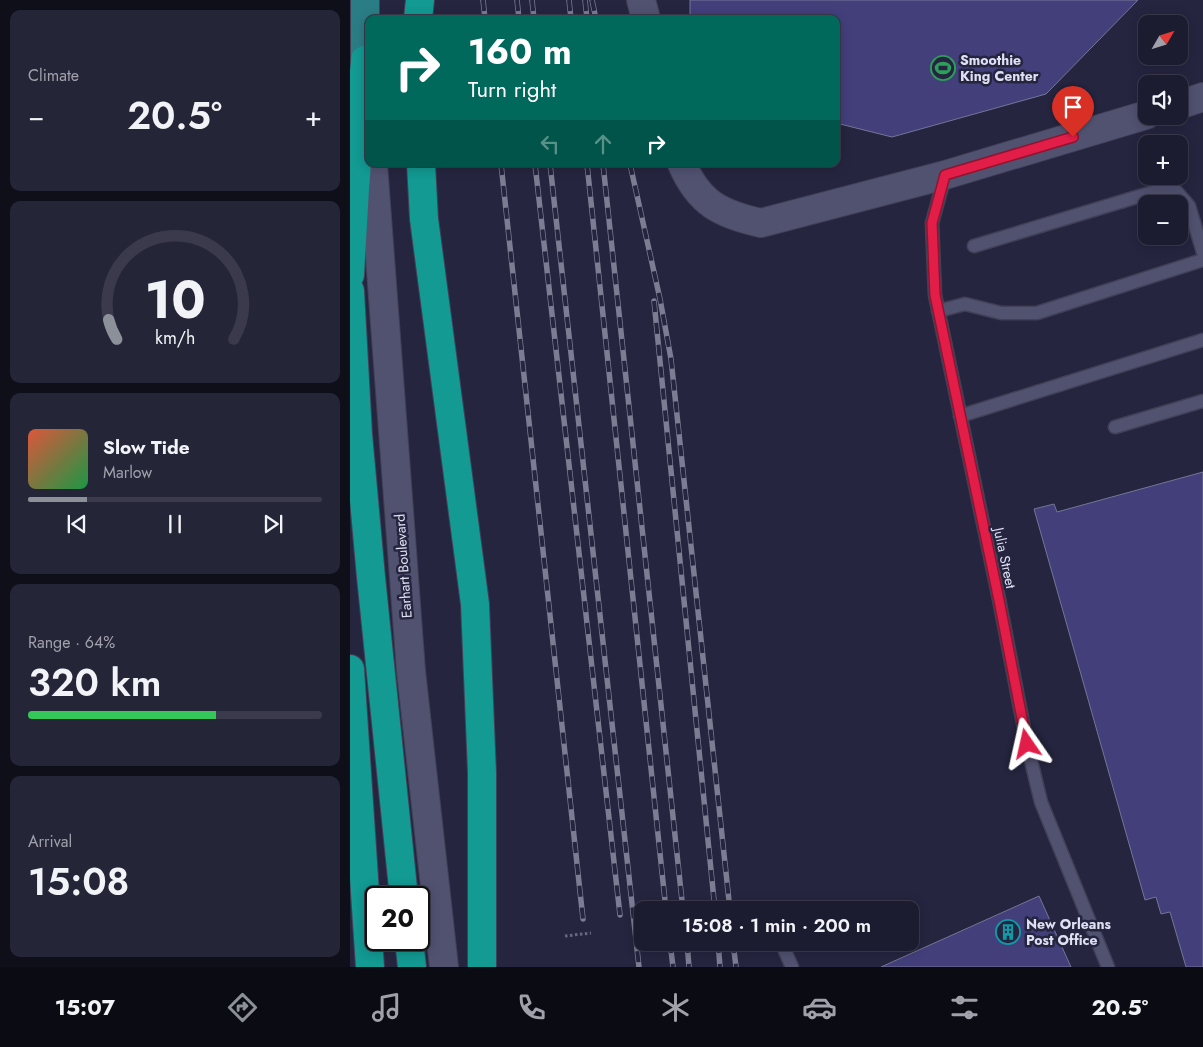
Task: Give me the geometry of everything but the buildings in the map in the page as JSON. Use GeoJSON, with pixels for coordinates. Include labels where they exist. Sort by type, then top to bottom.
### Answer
{"type":"FeatureCollection","features":[{"type":"Feature","properties":{"kind":"highway"},"geometry":{"type":"LineString","coordinates":[[418,15],[420,0]]}},
{"type":"Feature","properties":{"kind":"highway"},"geometry":{"type":"LineString","coordinates":[[350,275],[354,189],[365,60]]}},
{"type":"Feature","properties":{"kind":"highway"},"geometry":{"type":"LineString","coordinates":[[422,167],[424,219],[474,604],[482,773],[482,967]]}},
{"type":"Feature","properties":{"kind":"highway"},"geometry":{"type":"LineString","coordinates":[[350,291],[358,434],[382,694],[403,886]]}},
{"type":"Feature","properties":{"kind":"highway"},"geometry":{"type":"LineString","coordinates":[[350,669],[370,967]]}},
{"type":"Feature","properties":{"kind":"highway"},"geometry":{"type":"LineString","coordinates":[[410,951],[412,967]]}},
{"type":"Feature","properties":{"kind":"main road"},"geometry":{"type":"LineString","coordinates":[[365,0],[365,60]]}},
{"type":"Feature","properties":{"kind":"main road"},"geometry":{"type":"LineString","coordinates":[[641,0],[645,15]]}},
{"type":"Feature","properties":{"kind":"main road"},"geometry":{"type":"LineString","coordinates":[[1188,102],[1203,97]]}},
{"type":"Feature","properties":{"kind":"main road"},"geometry":{"type":"LineString","coordinates":[[683,167],[687,177],[703,197],[720,211],[761,223],[945,175],[1138,117]]}},
{"type":"Feature","properties":{"kind":"main road","name":"Earhart Boulevard"},"geometry":{"type":"LineString","coordinates":[[373,167],[411,671],[444,967]]}},
{"type":"Feature","properties":{"kind":"lane","name":"Julia Street"},"geometry":{"type":"LineString","coordinates":[[945,175],[932,223],[935,295],[1027,744],[1041,802],[1108,967]]}},
{"type":"Feature","properties":{"kind":"lane"},"geometry":{"type":"LineString","coordinates":[[974,246],[1160,190],[1176,191],[1190,206],[1203,252]]}},
{"type":"Feature","properties":{"kind":"lane"},"geometry":{"type":"LineString","coordinates":[[938,311],[965,304],[1000,313],[1037,313],[1203,260]]}},
{"type":"Feature","properties":{"kind":"lane"},"geometry":{"type":"LineString","coordinates":[[960,416],[1203,340]]}},
{"type":"Feature","properties":{"kind":"lane"},"geometry":{"type":"LineString","coordinates":[[1115,427],[1203,401]]}},
{"type":"Feature","properties":{"kind":"lane"},"geometry":{"type":"LineString","coordinates":[[785,951],[792,967]]}},
{"type":"Feature","properties":{"kind":"path"},"geometry":{"type":"LineString","coordinates":[[565,936],[591,933]]}},
{"type":"Feature","properties":{"kind":"railway"},"geometry":{"type":"LineString","coordinates":[[483,0],[485,15]]}},
{"type":"Feature","properties":{"kind":"railway"},"geometry":{"type":"LineString","coordinates":[[517,0],[519,15]]}},
{"type":"Feature","properties":{"kind":"railway"},"geometry":{"type":"LineString","coordinates":[[532,0],[534,15]]}},
{"type":"Feature","properties":{"kind":"railway"},"geometry":{"type":"LineString","coordinates":[[569,0],[571,15]]}},
{"type":"Feature","properties":{"kind":"railway"},"geometry":{"type":"LineString","coordinates":[[585,0],[587,15]]}},
{"type":"Feature","properties":{"kind":"railway"},"geometry":{"type":"LineString","coordinates":[[592,0],[595,15]]}},
{"type":"Feature","properties":{"kind":"railway"},"geometry":{"type":"LineString","coordinates":[[501,167],[583,919]]}},
{"type":"Feature","properties":{"kind":"railway"},"geometry":{"type":"LineString","coordinates":[[535,167],[620,915]]}},
{"type":"Feature","properties":{"kind":"railway"},"geometry":{"type":"LineString","coordinates":[[550,167],[639,967]]}},
{"type":"Feature","properties":{"kind":"railway"},"geometry":{"type":"LineString","coordinates":[[587,167],[665,901]]}},
{"type":"Feature","properties":{"kind":"railway"},"geometry":{"type":"LineString","coordinates":[[603,167],[682,901]]}},
{"type":"Feature","properties":{"kind":"railway"},"geometry":{"type":"LineString","coordinates":[[631,167],[660,299],[671,359],[729,901]]}},
{"type":"Feature","properties":{"kind":"railway"},"geometry":{"type":"LineString","coordinates":[[654,301],[714,901]]}},
{"type":"Feature","properties":{"kind":"railway"},"geometry":{"type":"LineString","coordinates":[[671,951],[673,967]]}},
{"type":"Feature","properties":{"kind":"railway"},"geometry":{"type":"LineString","coordinates":[[688,951],[689,967]]}},
{"type":"Feature","properties":{"kind":"railway"},"geometry":{"type":"LineString","coordinates":[[719,951],[720,967]]}},
{"type":"Feature","properties":{"kind":"railway"},"geometry":{"type":"LineString","coordinates":[[734,951],[736,967]]}},
{"type":"Feature","properties":{"kind":"place","name":"Smoothie King Center"},"geometry":{"type":"Point","coordinates":[943,68]}},
{"type":"Feature","properties":{"kind":"place","name":"New Orleans Post Office"},"geometry":{"type":"Point","coordinates":[1008,932]}},
{"type":"Feature","properties":{"kind":"route"},"geometry":{"type":"LineString","coordinates":[[1027,744],[935,295],[932,223],[945,175],[1073,137]]}}]}
